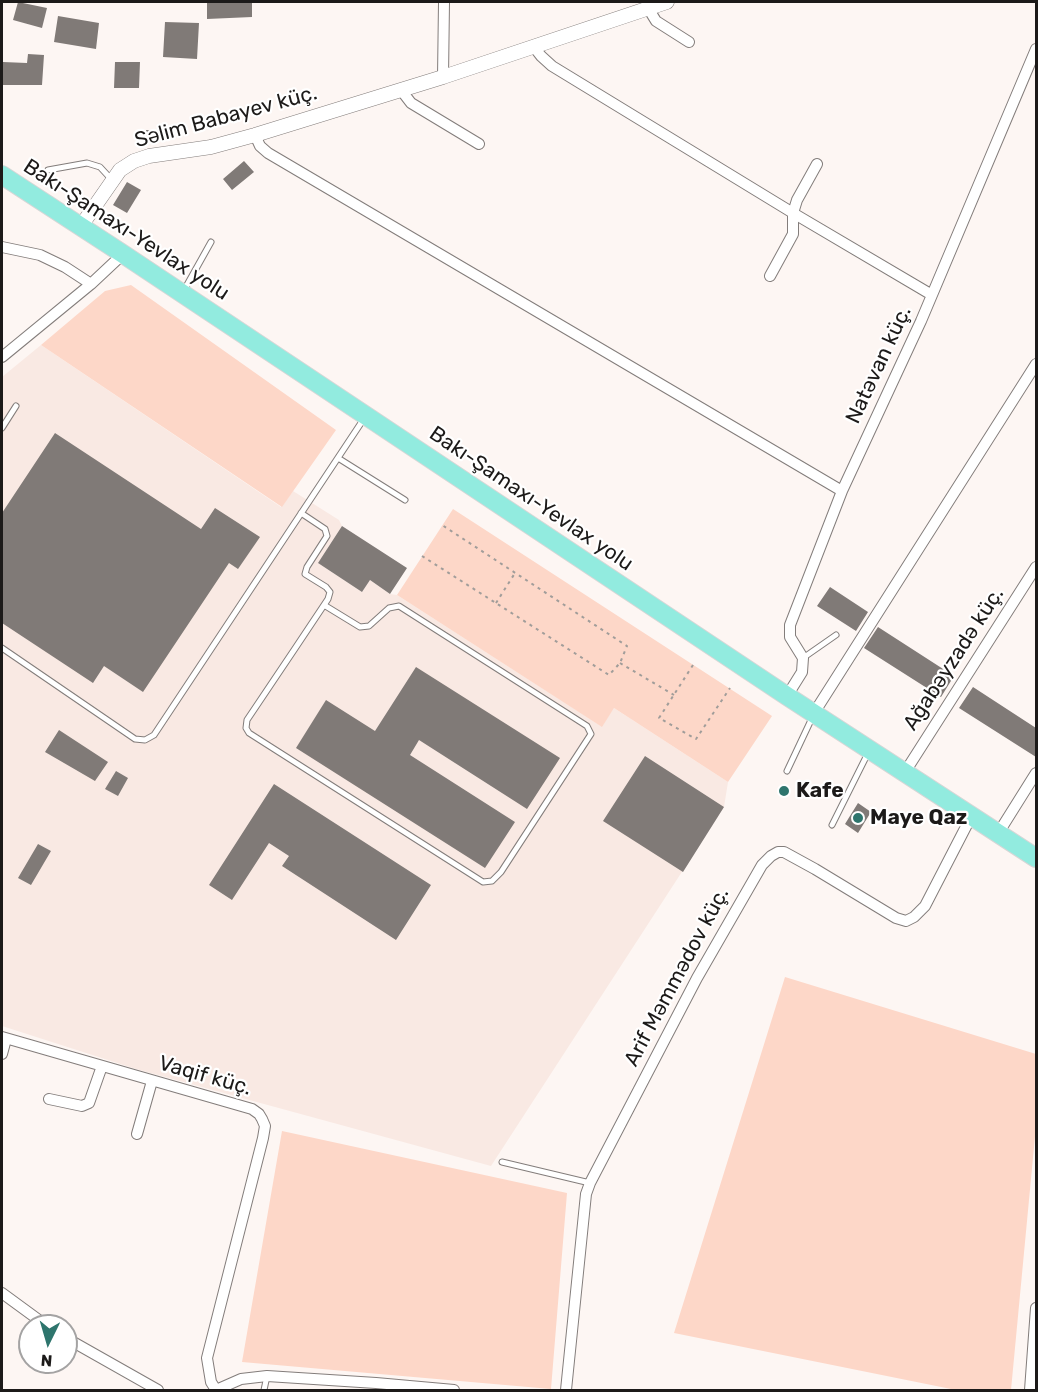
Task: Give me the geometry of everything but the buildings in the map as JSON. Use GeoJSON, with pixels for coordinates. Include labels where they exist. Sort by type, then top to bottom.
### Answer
{"type":"FeatureCollection","features":[{"type":"Feature","properties":{"kind":"highway","name":"Bakı-Şamaxı-Yevlax yolu"},"geometry":{"type":"LineString","coordinates":[[2,175],[814,714],[1036,858]]}},
{"type":"Feature","properties":{"kind":"street"},"geometry":{"type":"LineString","coordinates":[[443,77],[444,2]]}},
{"type":"Feature","properties":{"kind":"street","name":"Səlim Babayev küç."},"geometry":{"type":"LineString","coordinates":[[81,226],[120,170],[134,161],[149,156],[211,147],[255,135],[443,77],[667,2]]}},
{"type":"Feature","properties":{"kind":"street"},"geometry":{"type":"LineString","coordinates":[[648,8],[656,21],[689,42]]}},
{"type":"Feature","properties":{"kind":"street"},"geometry":{"type":"LineString","coordinates":[[534,47],[552,66],[932,295]]}},
{"type":"Feature","properties":{"kind":"street","name":"Natəvan küç."},"geometry":{"type":"LineString","coordinates":[[803,658],[790,637],[790,625],[842,491],[932,295],[1036,49]]}},
{"type":"Feature","properties":{"kind":"street"},"geometry":{"type":"LineString","coordinates":[[401,90],[411,103],[478,144]]}},
{"type":"Feature","properties":{"kind":"street"},"geometry":{"type":"LineString","coordinates":[[255,135],[260,146],[268,153],[842,491]]}},
{"type":"Feature","properties":{"kind":"street"},"geometry":{"type":"LineString","coordinates":[[770,276],[793,234],[793,213],[797,200],[817,164]]}},
{"type":"Feature","properties":{"kind":"street"},"geometry":{"type":"LineString","coordinates":[[2,247],[40,255],[91,284]]}},
{"type":"Feature","properties":{"kind":"street"},"geometry":{"type":"LineString","coordinates":[[2,357],[91,284],[123,254]]}},
{"type":"Feature","properties":{"kind":"street"},"geometry":{"type":"LineString","coordinates":[[814,714],[1036,364]]}},
{"type":"Feature","properties":{"kind":"street","name":"Ağabəyzadə küç."},"geometry":{"type":"LineString","coordinates":[[905,772],[1036,567]]}},
{"type":"Feature","properties":{"kind":"street"},"geometry":{"type":"LineString","coordinates":[[787,696],[802,672],[803,658]]}},
{"type":"Feature","properties":{"kind":"street"},"geometry":{"type":"LineString","coordinates":[[999,832],[1036,773]]}},
{"type":"Feature","properties":{"kind":"street","name":"Arif Məmmədov küç."},"geometry":{"type":"LineString","coordinates":[[566,1390],[586,1194],[590,1183],[697,978],[766,860],[778,852],[784,852],[896,918],[906,921],[914,917],[925,906],[972,815]]}},
{"type":"Feature","properties":{"kind":"street"},"geometry":{"type":"LineString","coordinates":[[2,1054],[4,1038]]}},
{"type":"Feature","properties":{"kind":"street","name":"Vaqif küç."},"geometry":{"type":"LineString","coordinates":[[4,1038],[252,1109],[259,1114],[265,1126],[263,1138],[207,1358],[211,1382],[216,1390]]}},
{"type":"Feature","properties":{"kind":"street"},"geometry":{"type":"LineString","coordinates":[[49,1099],[82,1106],[89,1103],[102,1066]]}},
{"type":"Feature","properties":{"kind":"street"},"geometry":{"type":"LineString","coordinates":[[137,1134],[152,1081]]}},
{"type":"Feature","properties":{"kind":"street"},"geometry":{"type":"LineString","coordinates":[[2,1293],[31,1314]]}},
{"type":"Feature","properties":{"kind":"street"},"geometry":{"type":"LineString","coordinates":[[1030,1390],[1036,1308]]}},
{"type":"Feature","properties":{"kind":"street"},"geometry":{"type":"LineString","coordinates":[[78,1345],[158,1390]]}},
{"type":"Feature","properties":{"kind":"street"},"geometry":{"type":"LineString","coordinates":[[216,1390],[241,1380],[267,1376],[454,1390]]}},
{"type":"Feature","properties":{"kind":"lane"},"geometry":{"type":"LineString","coordinates":[[48,170],[87,163],[100,167],[113,181]]}},
{"type":"Feature","properties":{"kind":"lane"},"geometry":{"type":"LineString","coordinates":[[183,293],[211,242]]}},
{"type":"Feature","properties":{"kind":"lane"},"geometry":{"type":"LineString","coordinates":[[2,428],[16,406]]}},
{"type":"Feature","properties":{"kind":"lane"},"geometry":{"type":"LineString","coordinates":[[2,648],[135,739],[145,740],[154,735],[366,416]]}},
{"type":"Feature","properties":{"kind":"lane"},"geometry":{"type":"LineString","coordinates":[[338,458],[405,500]]}},
{"type":"Feature","properties":{"kind":"lane"},"geometry":{"type":"LineString","coordinates":[[302,513],[326,529],[327,536],[305,574],[330,592],[324,605],[247,720],[246,728],[249,733],[483,882],[492,881],[501,872],[591,734],[587,726],[399,606],[389,608],[369,626],[360,627],[324,605]]}},
{"type":"Feature","properties":{"kind":"lane"},"geometry":{"type":"LineString","coordinates":[[803,658],[836,636]]}},
{"type":"Feature","properties":{"kind":"lane"},"geometry":{"type":"LineString","coordinates":[[787,771],[814,714]]}},
{"type":"Feature","properties":{"kind":"lane"},"geometry":{"type":"LineString","coordinates":[[832,825],[870,749]]}},
{"type":"Feature","properties":{"kind":"lane"},"geometry":{"type":"LineString","coordinates":[[502,1162],[590,1183]]}},
{"type":"Feature","properties":{"kind":"lane"},"geometry":{"type":"LineString","coordinates":[[264,1390],[267,1376]]}},
{"type":"Feature","properties":{"kind":"path"},"geometry":{"type":"LineString","coordinates":[[422,556],[609,675],[620,663],[627,646],[442,525]]}},
{"type":"Feature","properties":{"kind":"path"},"geometry":{"type":"LineString","coordinates":[[496,603],[515,573]]}},
{"type":"Feature","properties":{"kind":"path"},"geometry":{"type":"LineString","coordinates":[[620,663],[674,695]]}},
{"type":"Feature","properties":{"kind":"path"},"geometry":{"type":"LineString","coordinates":[[693,665],[659,718],[696,739],[730,688]]}},
{"type":"Feature","properties":{"kind":"shaded area"},"geometry":{"type":"Polygon","coordinates":[[[131,285],[336,430],[282,507],[41,345],[105,291],[131,285]]]}},
{"type":"Feature","properties":{"kind":"shaded area"},"geometry":{"type":"Polygon","coordinates":[[[41,345],[281,507],[293,491],[339,520],[342,526],[318,563],[362,592],[370,580],[601,726],[614,708],[728,782],[724,807],[491,1166],[136,1069],[2,1026],[2,377],[41,345]]]}},
{"type":"Feature","properties":{"kind":"shaded area"},"geometry":{"type":"Polygon","coordinates":[[[453,509],[772,716],[728,782],[614,708],[602,727],[397,595],[453,509]]]}},
{"type":"Feature","properties":{"kind":"shaded area"},"geometry":{"type":"Polygon","coordinates":[[[785,977],[1036,1054],[1036,1126],[1011,1390],[956,1390],[674,1333],[785,977]]]}},
{"type":"Feature","properties":{"kind":"shaded area"},"geometry":{"type":"Polygon","coordinates":[[[282,1131],[567,1193],[551,1389],[242,1362],[282,1131]]]}},
{"type":"Feature","properties":{"kind":"place","name":"Kafe"},"geometry":{"type":"Point","coordinates":[784,791]}},
{"type":"Feature","properties":{"kind":"place","name":"Maye Qaz"},"geometry":{"type":"Point","coordinates":[858,818]}}]}
